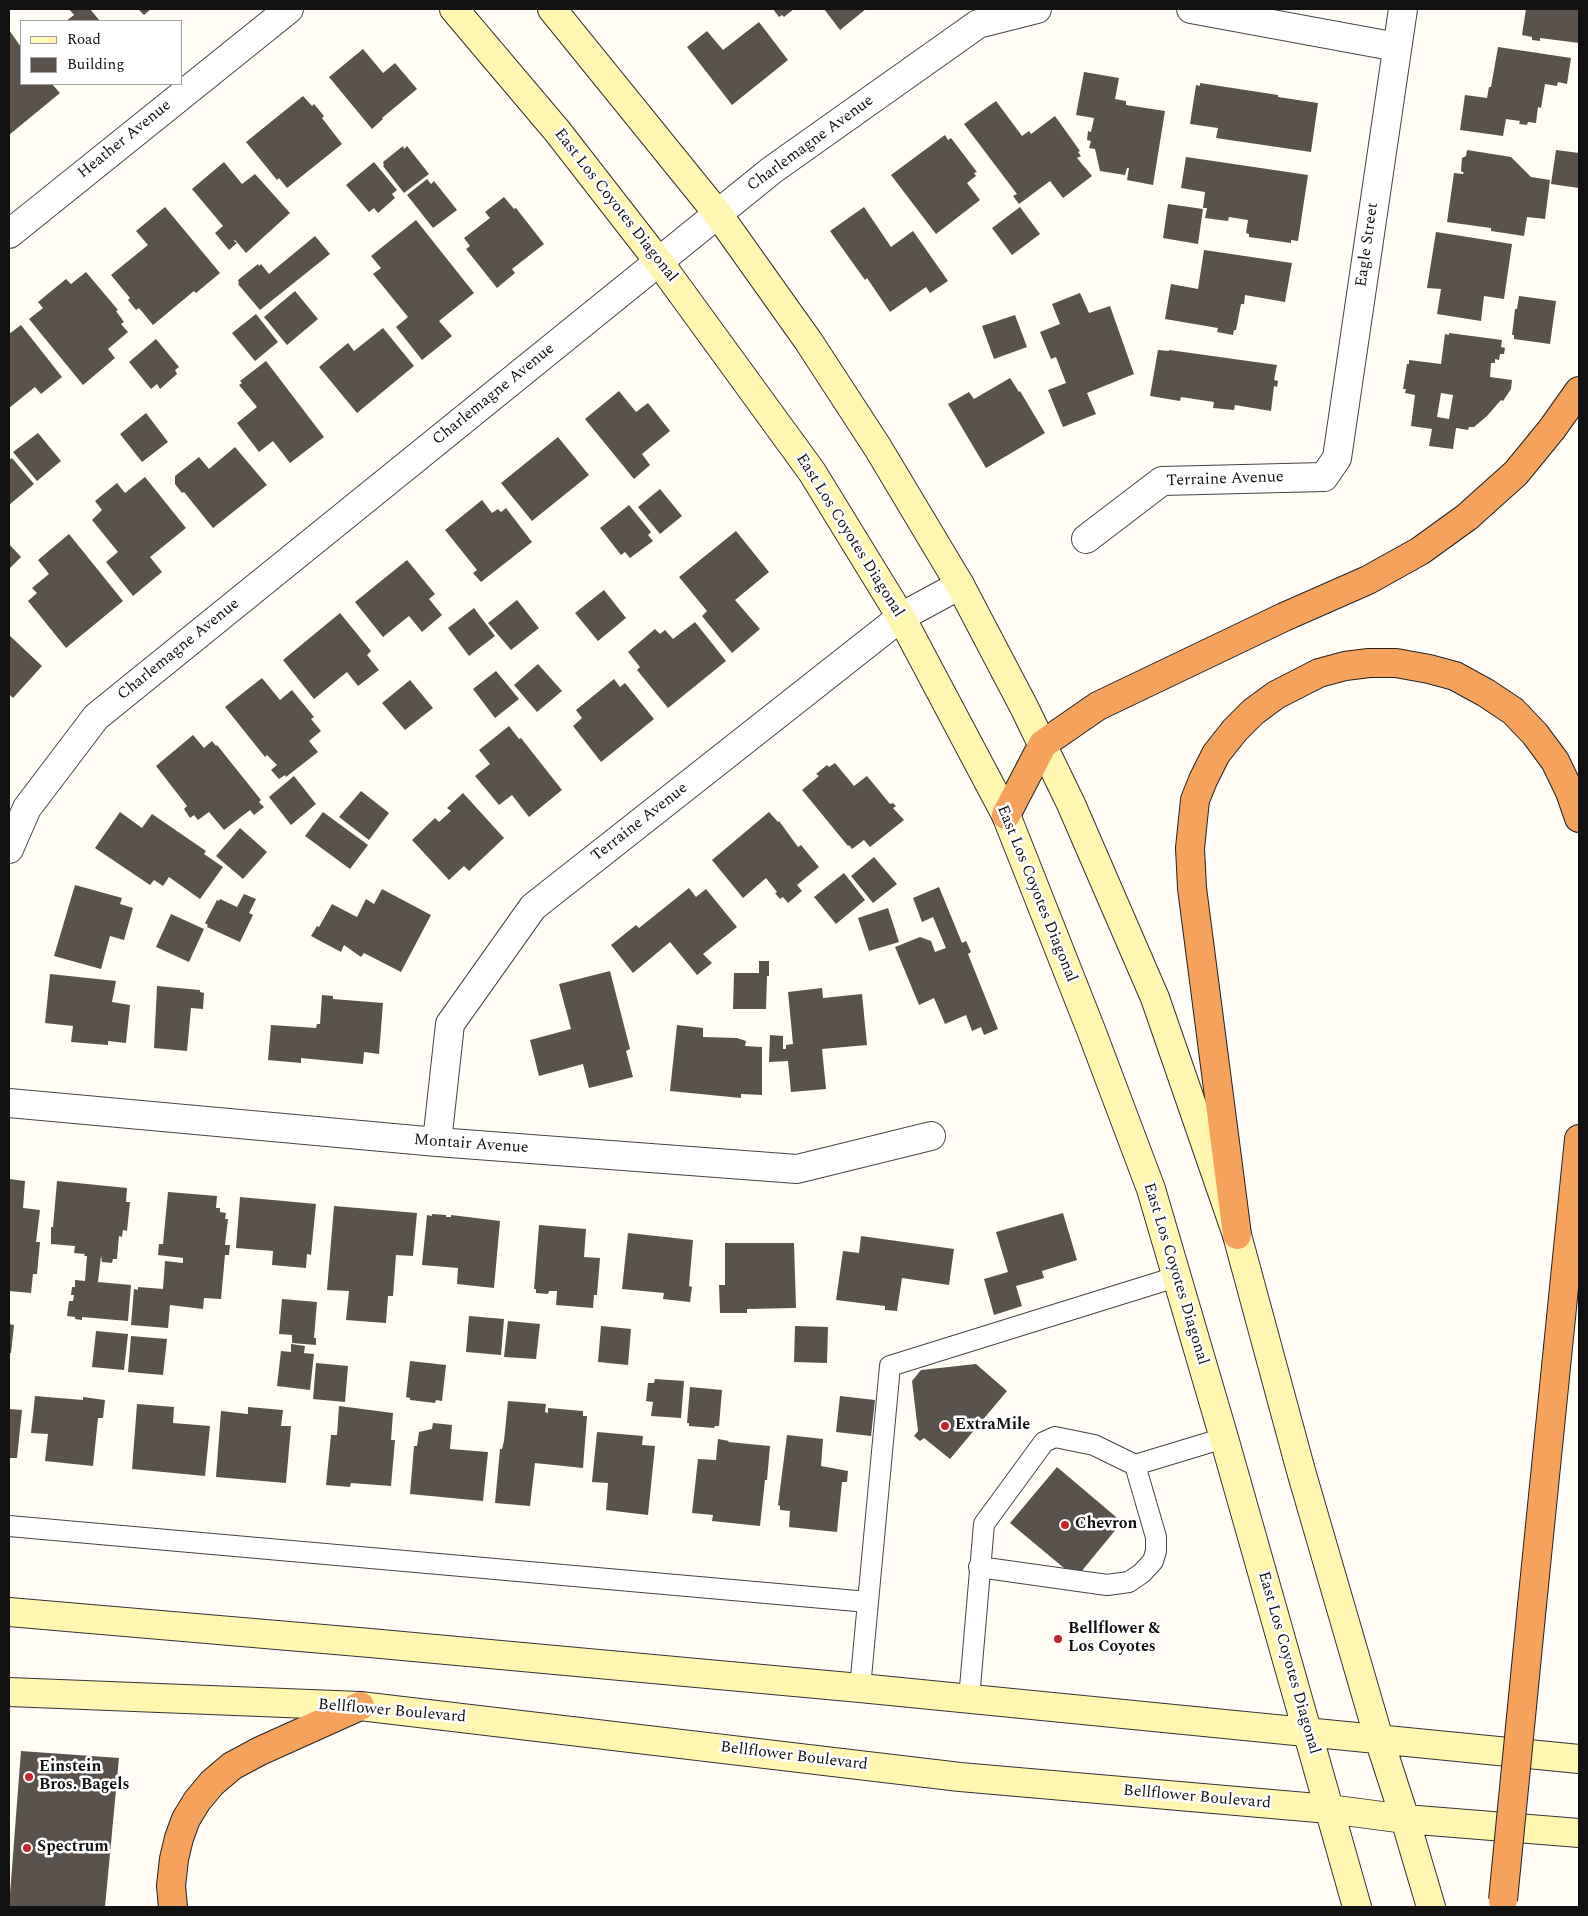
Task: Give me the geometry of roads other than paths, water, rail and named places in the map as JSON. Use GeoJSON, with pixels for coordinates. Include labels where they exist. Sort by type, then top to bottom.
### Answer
{"type":"FeatureCollection","features":[{"type":"Feature","properties":{"kind":"highway"},"geometry":{"type":"LineString","coordinates":[[1006,815],[1042,744],[1098,706],[1284,617],[1368,580],[1420,551],[1467,517],[1516,473],[1552,429],[1579,391]]}},
{"type":"Feature","properties":{"kind":"highway"},"geometry":{"type":"LineString","coordinates":[[1237,1234],[1192,888],[1190,848],[1195,800],[1216,754],[1235,730],[1253,712],[1276,695],[1320,673],[1345,666],[1369,663],[1396,663],[1429,669],[1455,676],[1513,711],[1536,734],[1556,761],[1579,818]]}},
{"type":"Feature","properties":{"kind":"highway"},"geometry":{"type":"LineString","coordinates":[[1501,1905],[1579,1139]]}},
{"type":"Feature","properties":{"kind":"highway"},"geometry":{"type":"LineString","coordinates":[[173,1907],[171,1886],[174,1859],[180,1838],[186,1819],[197,1801],[212,1783],[232,1766],[260,1751],[360,1706]]}},
{"type":"Feature","properties":{"kind":"main road","name":"East Los Coyotes Diagonal"},"geometry":{"type":"LineString","coordinates":[[454,9],[558,132],[659,262],[812,472],[901,618],[1006,815],[1148,1180],[1224,1438],[1357,1907]]}},
{"type":"Feature","properties":{"kind":"main road"},"geometry":{"type":"LineString","coordinates":[[552,9],[718,214],[809,342],[883,456],[960,585],[1042,744],[1075,813],[1154,998],[1237,1234],[1302,1471],[1379,1739],[1431,1907]]}},
{"type":"Feature","properties":{"kind":"main road"},"geometry":{"type":"LineString","coordinates":[[9,1612],[860,1688],[1579,1759]]}},
{"type":"Feature","properties":{"kind":"main road","name":"Bellflower Boulevard"},"geometry":{"type":"LineString","coordinates":[[9,1692],[360,1706],[960,1777],[1329,1809],[1405,1819],[1579,1833]]}},
{"type":"Feature","properties":{"kind":"street","name":"Heather Avenue"},"geometry":{"type":"LineString","coordinates":[[9,234],[289,9]]}},
{"type":"Feature","properties":{"kind":"street","name":"Charlemagne Avenue"},"geometry":{"type":"LineString","coordinates":[[9,849],[26,808],[96,717],[772,170],[978,24],[1037,9]]}},
{"type":"Feature","properties":{"kind":"street"},"geometry":{"type":"LineString","coordinates":[[1191,9],[1397,47]]}},
{"type":"Feature","properties":{"kind":"street","name":"Eagle Street"},"geometry":{"type":"LineString","coordinates":[[1324,477],[1337,458],[1403,9]]}},
{"type":"Feature","properties":{"kind":"street","name":"Terraine Avenue"},"geometry":{"type":"LineString","coordinates":[[1086,539],[1162,481],[1324,477]]}},
{"type":"Feature","properties":{"kind":"street","name":"Terraine Avenue"},"geometry":{"type":"LineString","coordinates":[[438,1142],[450,1024],[533,907],[901,618],[960,585]]}},
{"type":"Feature","properties":{"kind":"street","name":"Montair Avenue"},"geometry":{"type":"LineString","coordinates":[[9,1103],[438,1142],[797,1168],[931,1136]]}},
{"type":"Feature","properties":{"kind":"lane"},"geometry":{"type":"LineString","coordinates":[[860,1688],[890,1366],[1176,1277]]}},
{"type":"Feature","properties":{"kind":"lane"},"geometry":{"type":"LineString","coordinates":[[969,1699],[984,1524],[1044,1442],[1056,1437],[1088,1443],[1136,1465],[1224,1438]]}},
{"type":"Feature","properties":{"kind":"lane"},"geometry":{"type":"LineString","coordinates":[[979,1567],[1107,1585],[1129,1582],[1142,1573],[1153,1561],[1156,1551],[1156,1537],[1136,1465]]}},
{"type":"Feature","properties":{"kind":"lane"},"geometry":{"type":"LineString","coordinates":[[9,1526],[868,1602]]}},
{"type":"Feature","properties":{"kind":"place","name":"ExtraMile"},"geometry":{"type":"Point","coordinates":[945,1426]}},
{"type":"Feature","properties":{"kind":"place","name":"Chevron"},"geometry":{"type":"Point","coordinates":[1065,1525]}},
{"type":"Feature","properties":{"kind":"place","name":"Bellflower & Los Coyotes"},"geometry":{"type":"Point","coordinates":[1058,1639]}},
{"type":"Feature","properties":{"kind":"place","name":"Einstein Bros. Bagels"},"geometry":{"type":"Point","coordinates":[29,1777]}},
{"type":"Feature","properties":{"kind":"place","name":"Spectrum"},"geometry":{"type":"Point","coordinates":[27,1848]}}]}
